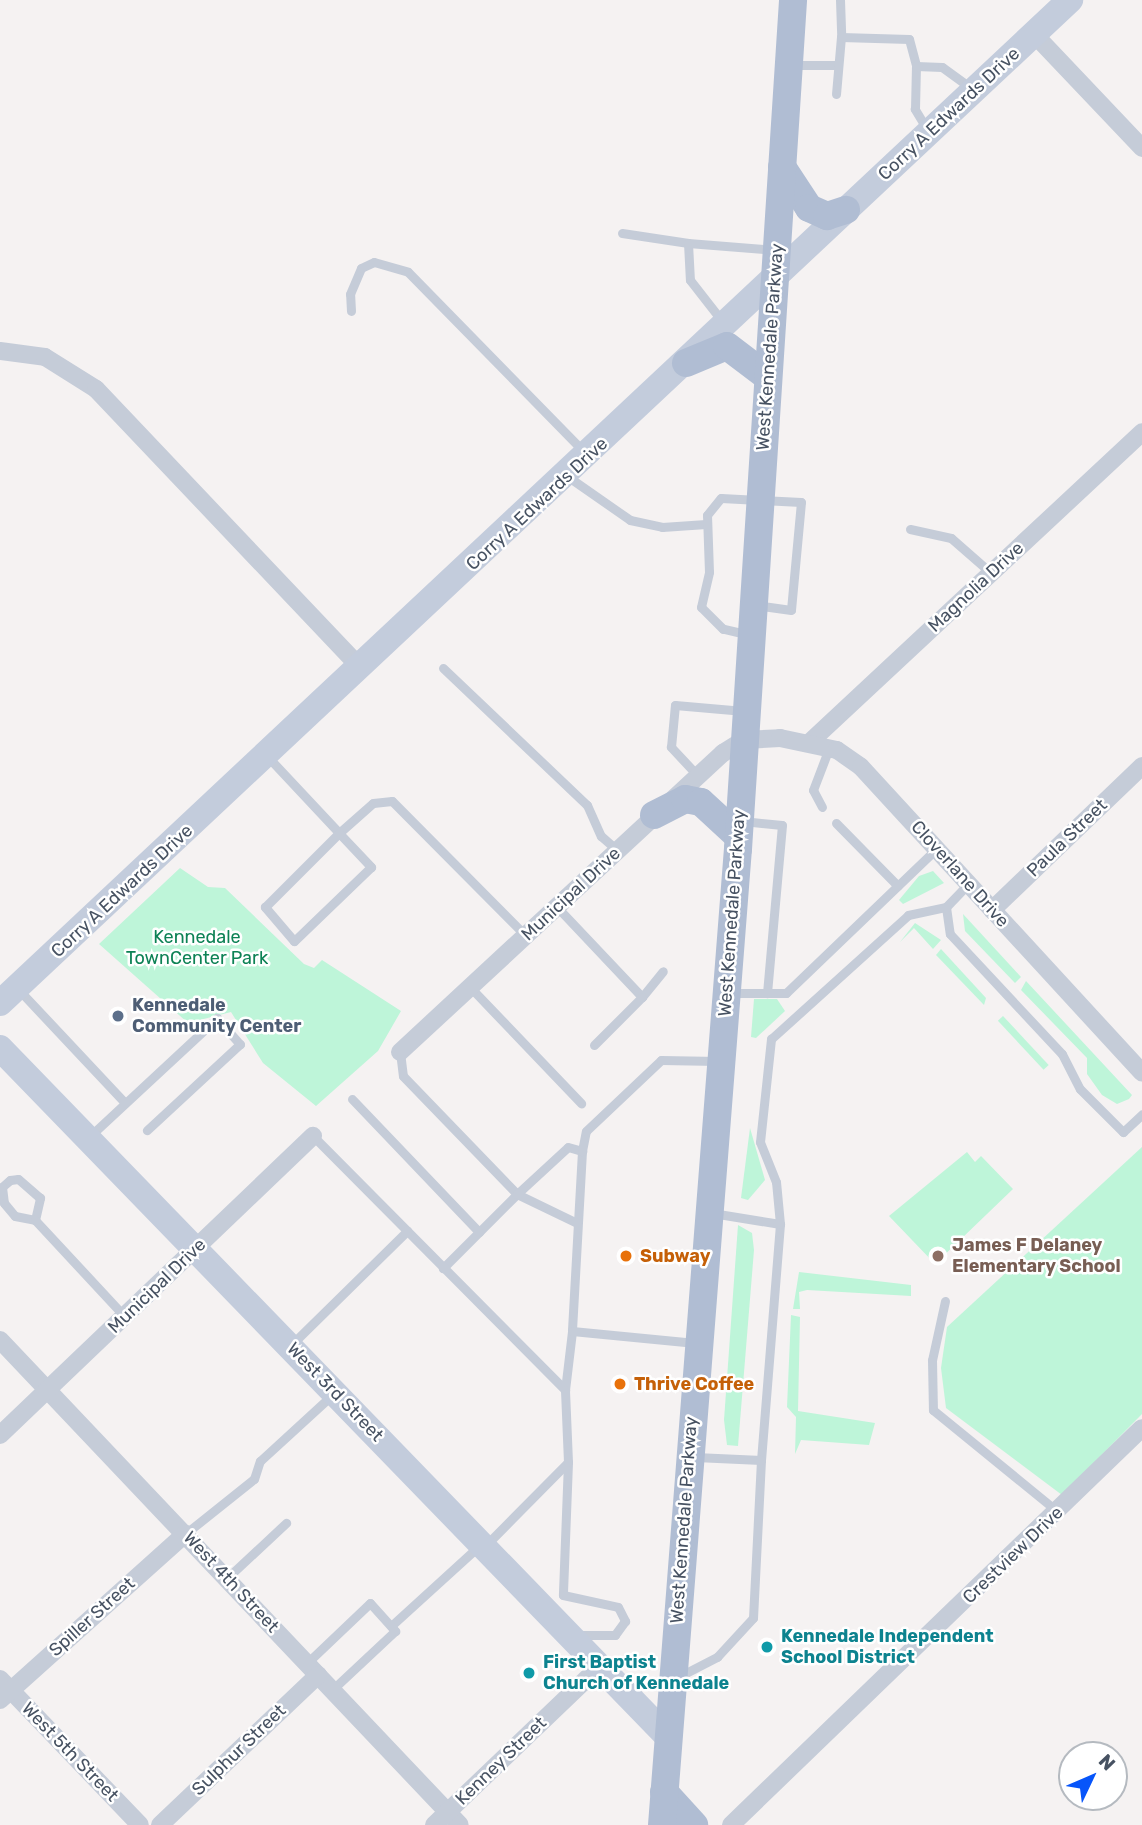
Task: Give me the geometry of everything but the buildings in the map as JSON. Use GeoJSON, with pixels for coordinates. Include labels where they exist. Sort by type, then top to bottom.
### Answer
{"type":"FeatureCollection","features":[{"type":"Feature","properties":{"kind":"main road","name":"West Kennedale Parkway"},"geometry":{"type":"LineString","coordinates":[[662,1825],[707,1213],[739,828],[793,0]]}},
{"type":"Feature","properties":{"kind":"main road"},"geometry":{"type":"LineString","coordinates":[[782,167],[809,208],[827,216],[846,210]]}},
{"type":"Feature","properties":{"kind":"main road"},"geometry":{"type":"LineString","coordinates":[[686,363],[727,346],[768,377]]}},
{"type":"Feature","properties":{"kind":"main road"},"geometry":{"type":"LineString","coordinates":[[654,815],[685,800],[701,802],[739,828]]}},
{"type":"Feature","properties":{"kind":"main road"},"geometry":{"type":"LineString","coordinates":[[664,1792],[694,1825]]}},
{"type":"Feature","properties":{"kind":"street","name":"Corry A Edwards Drive"},"geometry":{"type":"LineString","coordinates":[[9,996],[686,363],[725,325],[776,263],[846,210],[1070,0]]}},
{"type":"Feature","properties":{"kind":"street"},"geometry":{"type":"LineString","coordinates":[[1034,34],[1142,148]]}},
{"type":"Feature","properties":{"kind":"street"},"geometry":{"type":"LineString","coordinates":[[0,351],[45,357],[96,389],[361,668]]}},
{"type":"Feature","properties":{"kind":"street","name":"Magnolia Drive"},"geometry":{"type":"LineString","coordinates":[[810,741],[1142,432]]}},
{"type":"Feature","properties":{"kind":"street","name":"Cloverlane Drive"},"geometry":{"type":"LineString","coordinates":[[744,740],[810,741],[829,748],[861,767],[1142,1073]]}},
{"type":"Feature","properties":{"kind":"street","name":"Municipal Drive"},"geometry":{"type":"LineString","coordinates":[[400,1052],[698,775],[744,740]]}},
{"type":"Feature","properties":{"kind":"street","name":"Paula Street"},"geometry":{"type":"LineString","coordinates":[[992,910],[1142,766]]}},
{"type":"Feature","properties":{"kind":"street","name":"West 3rd Street"},"geometry":{"type":"LineString","coordinates":[[0,1048],[290,1345],[565,1636],[668,1738]]}},
{"type":"Feature","properties":{"kind":"street","name":"Municipal Drive"},"geometry":{"type":"LineString","coordinates":[[0,1435],[313,1136]]}},
{"type":"Feature","properties":{"kind":"street","name":"West 4th Street"},"geometry":{"type":"LineString","coordinates":[[0,1340],[454,1818]]}},
{"type":"Feature","properties":{"kind":"street","name":"Crestview Drive"},"geometry":{"type":"LineString","coordinates":[[730,1825],[1059,1512],[1142,1428]]}},
{"type":"Feature","properties":{"kind":"street","name":"Spiller Street"},"geometry":{"type":"LineString","coordinates":[[4,1690],[185,1534]]}},
{"type":"Feature","properties":{"kind":"street","name":"Kenney Street"},"geometry":{"type":"LineString","coordinates":[[434,1825],[454,1818],[598,1668]]}},
{"type":"Feature","properties":{"kind":"street","name":"Sulphur Street"},"geometry":{"type":"LineString","coordinates":[[160,1825],[312,1669]]}},
{"type":"Feature","properties":{"kind":"street","name":"West 5th Street"},"geometry":{"type":"LineString","coordinates":[[4,1690],[140,1825]]}},
{"type":"Feature","properties":{"kind":"lane"},"geometry":{"type":"LineString","coordinates":[[836,94],[841,37],[839,0]]}},
{"type":"Feature","properties":{"kind":"lane"},"geometry":{"type":"LineString","coordinates":[[841,37],[909,39],[916,66],[915,109],[929,133]]}},
{"type":"Feature","properties":{"kind":"lane"},"geometry":{"type":"LineString","coordinates":[[789,65],[838,65]]}},
{"type":"Feature","properties":{"kind":"lane"},"geometry":{"type":"LineString","coordinates":[[916,66],[942,67],[974,91]]}},
{"type":"Feature","properties":{"kind":"lane"},"geometry":{"type":"LineString","coordinates":[[621,233],[688,243],[776,263]]}},
{"type":"Feature","properties":{"kind":"lane"},"geometry":{"type":"LineString","coordinates":[[688,243],[690,280],[725,325]]}},
{"type":"Feature","properties":{"kind":"lane"},"geometry":{"type":"LineString","coordinates":[[351,311],[349,294],[361,268],[381,263],[408,272],[588,456]]}},
{"type":"Feature","properties":{"kind":"lane"},"geometry":{"type":"LineString","coordinates":[[567,475],[630,520],[662,527],[706,524]]}},
{"type":"Feature","properties":{"kind":"lane"},"geometry":{"type":"LineString","coordinates":[[750,636],[723,629],[703,614],[706,524],[714,501],[759,495],[801,502],[791,610],[752,604]]}},
{"type":"Feature","properties":{"kind":"lane"},"geometry":{"type":"LineString","coordinates":[[910,529],[951,538],[991,573]]}},
{"type":"Feature","properties":{"kind":"lane"},"geometry":{"type":"LineString","coordinates":[[443,668],[587,805],[601,836],[617,850]]}},
{"type":"Feature","properties":{"kind":"lane"},"geometry":{"type":"LineString","coordinates":[[698,775],[671,747],[675,705],[746,712]]}},
{"type":"Feature","properties":{"kind":"lane"},"geometry":{"type":"LineString","coordinates":[[822,807],[813,790],[829,748]]}},
{"type":"Feature","properties":{"kind":"lane"},"geometry":{"type":"LineString","coordinates":[[267,756],[340,834],[371,867],[294,941],[265,908],[340,834],[373,803],[392,802],[526,936]]}},
{"type":"Feature","properties":{"kind":"lane"},"geometry":{"type":"LineString","coordinates":[[836,823],[898,886]]}},
{"type":"Feature","properties":{"kind":"lane"},"geometry":{"type":"LineString","coordinates":[[739,828],[782,825],[767,993]]}},
{"type":"Feature","properties":{"kind":"lane"},"geometry":{"type":"LineString","coordinates":[[725,993],[786,993],[937,848]]}},
{"type":"Feature","properties":{"kind":"lane"},"geometry":{"type":"LineString","coordinates":[[673,1680],[717,1657],[753,1618],[761,1460],[780,1224],[776,1182],[760,1142],[771,1039],[908,915],[946,907],[968,884]]}},
{"type":"Feature","properties":{"kind":"lane"},"geometry":{"type":"LineString","coordinates":[[557,907],[642,997]]}},
{"type":"Feature","properties":{"kind":"lane"},"geometry":{"type":"LineString","coordinates":[[946,907],[950,934],[1062,1054],[1080,1089],[1123,1132],[1142,1114]]}},
{"type":"Feature","properties":{"kind":"lane"},"geometry":{"type":"LineString","coordinates":[[594,1045],[642,997],[663,971]]}},
{"type":"Feature","properties":{"kind":"lane"},"geometry":{"type":"LineString","coordinates":[[470,987],[581,1103]]}},
{"type":"Feature","properties":{"kind":"lane"},"geometry":{"type":"LineString","coordinates":[[9,996],[125,1103]]}},
{"type":"Feature","properties":{"kind":"lane"},"geometry":{"type":"LineString","coordinates":[[88,1138],[217,1018],[240,1044],[148,1130]]}},
{"type":"Feature","properties":{"kind":"lane"},"geometry":{"type":"LineString","coordinates":[[400,1052],[403,1076],[517,1194],[577,1223]]}},
{"type":"Feature","properties":{"kind":"lane"},"geometry":{"type":"LineString","coordinates":[[565,1636],[615,1635],[625,1621],[618,1607],[563,1595],[568,1462],[565,1390],[572,1331],[577,1223],[586,1131],[661,1060],[720,1062]]}},
{"type":"Feature","properties":{"kind":"lane"},"geometry":{"type":"LineString","coordinates":[[352,1099],[479,1232]]}},
{"type":"Feature","properties":{"kind":"lane"},"geometry":{"type":"LineString","coordinates":[[313,1136],[565,1390]]}},
{"type":"Feature","properties":{"kind":"lane"},"geometry":{"type":"LineString","coordinates":[[443,1268],[568,1147],[583,1150]]}},
{"type":"Feature","properties":{"kind":"lane"},"geometry":{"type":"LineString","coordinates":[[35,1220],[40,1198],[18,1179],[10,1180],[2,1187],[4,1203],[15,1216],[35,1220],[125,1317]]}},
{"type":"Feature","properties":{"kind":"lane"},"geometry":{"type":"LineString","coordinates":[[707,1213],[780,1224]]}},
{"type":"Feature","properties":{"kind":"lane"},"geometry":{"type":"LineString","coordinates":[[290,1345],[407,1231]]}},
{"type":"Feature","properties":{"kind":"lane"},"geometry":{"type":"LineString","coordinates":[[945,1301],[932,1360],[933,1410],[1059,1512]]}},
{"type":"Feature","properties":{"kind":"lane"},"geometry":{"type":"LineString","coordinates":[[572,1331],[697,1343]]}},
{"type":"Feature","properties":{"kind":"lane"},"geometry":{"type":"LineString","coordinates":[[185,1534],[254,1479],[260,1461],[335,1392]]}},
{"type":"Feature","properties":{"kind":"lane"},"geometry":{"type":"LineString","coordinates":[[689,1457],[761,1460]]}},
{"type":"Feature","properties":{"kind":"lane"},"geometry":{"type":"LineString","coordinates":[[391,1626],[480,1547],[568,1462]]}},
{"type":"Feature","properties":{"kind":"lane"},"geometry":{"type":"LineString","coordinates":[[227,1578],[286,1523]]}},
{"type":"Feature","properties":{"kind":"lane"},"geometry":{"type":"LineString","coordinates":[[312,1669],[370,1603],[395,1631],[332,1690]]}},
{"type":"Feature","properties":{"kind":"green space","name":"Kennedale TownCenter Park"},"geometry":{"type":"Polygon","coordinates":[[[180,868],[208,887],[225,888],[304,964],[314,968],[322,960],[401,1011],[378,1051],[316,1106],[263,1063],[231,1012],[188,1023],[99,944],[180,868]]]}},
{"type":"Feature","properties":{"kind":"green space"},"geometry":{"type":"Polygon","coordinates":[[[933,871],[944,883],[903,904],[899,900],[919,876],[933,871]]]}},
{"type":"Feature","properties":{"kind":"green space"},"geometry":{"type":"Polygon","coordinates":[[[963,914],[1021,977],[1015,983],[965,931],[963,914]]]}},
{"type":"Feature","properties":{"kind":"green space"},"geometry":{"type":"Polygon","coordinates":[[[915,923],[941,940],[933,949],[914,928],[900,942],[915,923]]]}},
{"type":"Feature","properties":{"kind":"green space"},"geometry":{"type":"Polygon","coordinates":[[[941,949],[986,998],[984,1005],[936,955],[941,949]]]}},
{"type":"Feature","properties":{"kind":"green space"},"geometry":{"type":"Polygon","coordinates":[[[1026,981],[1132,1095],[1129,1099],[1117,1104],[1102,1095],[1087,1074],[1087,1058],[1021,990],[1026,981]]]}},
{"type":"Feature","properties":{"kind":"green space"},"geometry":{"type":"Polygon","coordinates":[[[754,999],[777,999],[785,1011],[756,1038],[751,1037],[754,999]]]}},
{"type":"Feature","properties":{"kind":"green space"},"geometry":{"type":"Polygon","coordinates":[[[1003,1016],[1049,1065],[1044,1070],[998,1021],[1003,1016]]]}},
{"type":"Feature","properties":{"kind":"green space"},"geometry":{"type":"Polygon","coordinates":[[[750,1128],[765,1180],[748,1200],[741,1198],[750,1128]]]}},
{"type":"Feature","properties":{"kind":"green space"},"geometry":{"type":"Polygon","coordinates":[[[1142,1147],[1142,1414],[1062,1495],[946,1408],[941,1368],[947,1327],[1142,1147]]]}},
{"type":"Feature","properties":{"kind":"green space"},"geometry":{"type":"Polygon","coordinates":[[[967,1152],[975,1162],[981,1156],[1013,1189],[935,1264],[889,1216],[967,1152]]]}},
{"type":"Feature","properties":{"kind":"green space"},"geometry":{"type":"Polygon","coordinates":[[[738,1225],[752,1233],[754,1250],[738,1446],[727,1445],[724,1420],[738,1225]]]}},
{"type":"Feature","properties":{"kind":"green space"},"geometry":{"type":"Polygon","coordinates":[[[799,1272],[911,1285],[911,1296],[807,1290],[799,1292],[800,1309],[793,1309],[799,1272]]]}},
{"type":"Feature","properties":{"kind":"green space"},"geometry":{"type":"Polygon","coordinates":[[[791,1315],[800,1317],[798,1411],[875,1423],[869,1445],[801,1440],[795,1454],[796,1417],[787,1407],[791,1315]]]}},
{"type":"Feature","properties":{"kind":"place","name":"Kennedale Community Center"},"geometry":{"type":"Point","coordinates":[118,1016]}},
{"type":"Feature","properties":{"kind":"place","name":"Subway"},"geometry":{"type":"Point","coordinates":[626,1256]}},
{"type":"Feature","properties":{"kind":"place","name":"James F Delaney Elementary School"},"geometry":{"type":"Point","coordinates":[938,1256]}},
{"type":"Feature","properties":{"kind":"place","name":"Thrive Coffee"},"geometry":{"type":"Point","coordinates":[620,1384]}},
{"type":"Feature","properties":{"kind":"place","name":"Kennedale Independent School District"},"geometry":{"type":"Point","coordinates":[767,1647]}},
{"type":"Feature","properties":{"kind":"place","name":"First Baptist Church of Kennedale"},"geometry":{"type":"Point","coordinates":[529,1673]}}]}
